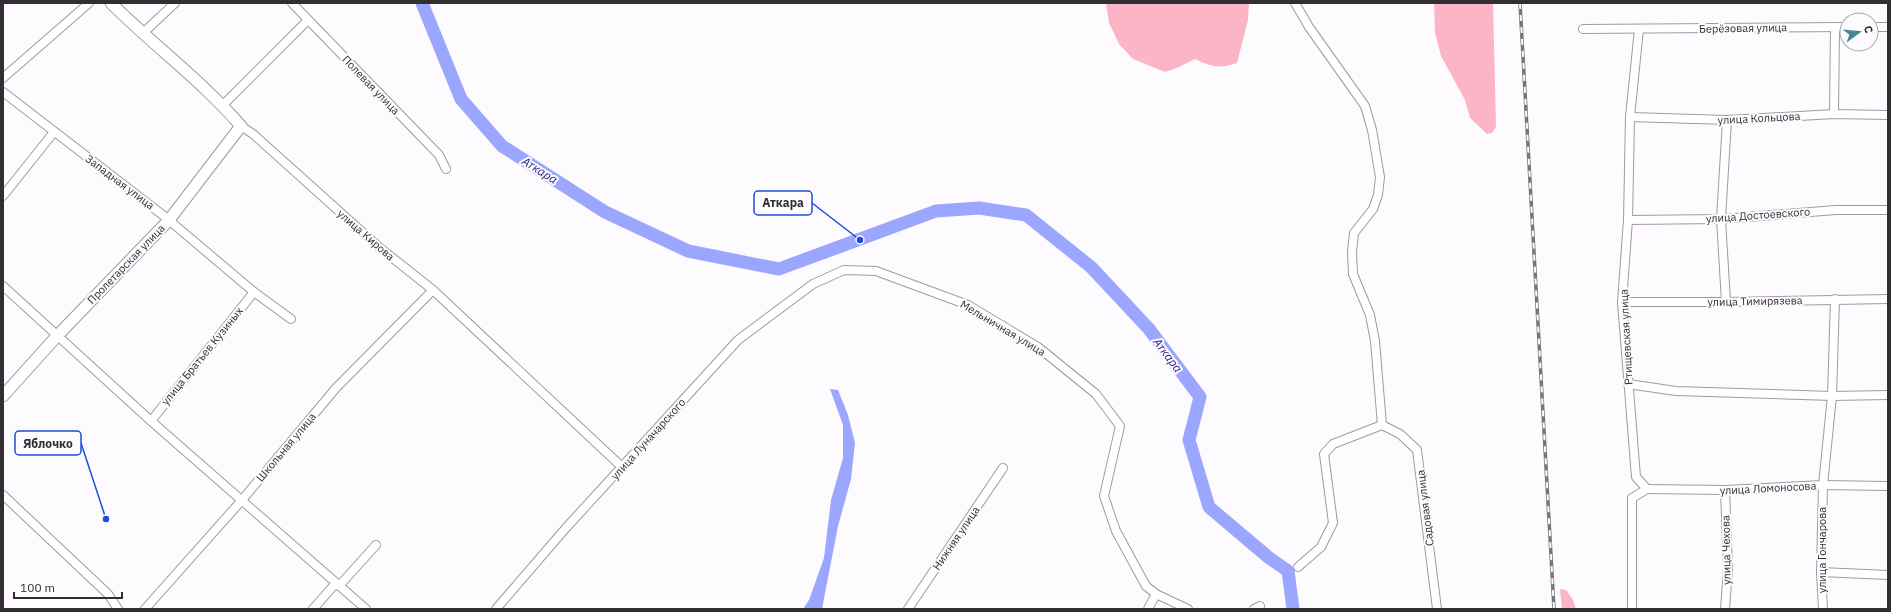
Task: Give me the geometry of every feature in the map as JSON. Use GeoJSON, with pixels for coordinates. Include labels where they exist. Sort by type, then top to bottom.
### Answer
{"type":"FeatureCollection","features":[{"type":"Feature","properties":{"kind":"street"},"geometry":{"type":"LineString","coordinates":[[3,78],[90,3]]}},
{"type":"Feature","properties":{"kind":"street","name":"улица Кирова"},"geometry":{"type":"LineString","coordinates":[[111,3],[142,34],[223,105],[241,126],[253,134],[380,248],[433,290],[622,467]]}},
{"type":"Feature","properties":{"kind":"street"},"geometry":{"type":"LineString","coordinates":[[142,34],[175,3]]}},
{"type":"Feature","properties":{"kind":"street","name":"Полевая улица"},"geometry":{"type":"LineString","coordinates":[[292,3],[439,155],[446,169]]}},
{"type":"Feature","properties":{"kind":"street"},"geometry":{"type":"LineString","coordinates":[[1295,3],[1309,27],[1365,106],[1372,130],[1380,177],[1378,195],[1373,209],[1354,233],[1352,252],[1354,274],[1370,315],[1375,340],[1382,425],[1333,444],[1324,454],[1333,523],[1320,547],[1298,567]]}},
{"type":"Feature","properties":{"kind":"street"},"geometry":{"type":"LineString","coordinates":[[223,105],[308,20]]}},
{"type":"Feature","properties":{"kind":"street"},"geometry":{"type":"LineString","coordinates":[[1834,114],[1835,27]]}},
{"type":"Feature","properties":{"kind":"street","name":"Берёзовая улица"},"geometry":{"type":"LineString","coordinates":[[1583,29],[1839,27]]}},
{"type":"Feature","properties":{"kind":"street","name":"Ртищевская улица"},"geometry":{"type":"LineString","coordinates":[[1639,29],[1630,117],[1628,220],[1622,302],[1636,476],[1647,489]]}},
{"type":"Feature","properties":{"kind":"street","name":"Западная улица"},"geometry":{"type":"LineString","coordinates":[[3,92],[169,220],[254,292],[291,319]]}},
{"type":"Feature","properties":{"kind":"street","name":"улица Кольцова"},"geometry":{"type":"LineString","coordinates":[[1630,117],[1727,120],[1834,114],[1888,115]]}},
{"type":"Feature","properties":{"kind":"street"},"geometry":{"type":"LineString","coordinates":[[1726,302],[1721,219],[1727,120]]}},
{"type":"Feature","properties":{"kind":"street","name":"Пролетарская улица"},"geometry":{"type":"LineString","coordinates":[[3,396],[57,336],[169,220],[241,126]]}},
{"type":"Feature","properties":{"kind":"street"},"geometry":{"type":"LineString","coordinates":[[3,196],[54,132]]}},
{"type":"Feature","properties":{"kind":"street","name":"улица Достоевского"},"geometry":{"type":"LineString","coordinates":[[1628,220],[1721,219],[1836,210],[1888,210]]}},
{"type":"Feature","properties":{"kind":"street","name":"Мельничная улица"},"geometry":{"type":"LineString","coordinates":[[813,284],[844,270],[876,271],[968,305],[1038,347],[1096,394],[1120,426],[1104,496],[1116,530],[1146,586],[1156,594]]}},
{"type":"Feature","properties":{"kind":"street","name":"улица Луначарского"},"geometry":{"type":"LineString","coordinates":[[496,609],[565,529],[738,340],[813,284]]}},
{"type":"Feature","properties":{"kind":"street"},"geometry":{"type":"LineString","coordinates":[[3,286],[150,421],[366,609]]}},
{"type":"Feature","properties":{"kind":"street","name":"Школьная улица"},"geometry":{"type":"LineString","coordinates":[[145,609],[242,500],[336,388],[433,290]]}},
{"type":"Feature","properties":{"kind":"street","name":"улица Братьев Кузиных"},"geometry":{"type":"LineString","coordinates":[[150,421],[254,292]]}},
{"type":"Feature","properties":{"kind":"street","name":"улица Гончарова"},"geometry":{"type":"LineString","coordinates":[[1823,609],[1821,572],[1823,485],[1832,396],[1835,299]]}},
{"type":"Feature","properties":{"kind":"street","name":"улица Тимирязева"},"geometry":{"type":"LineString","coordinates":[[1622,302],[1888,299]]}},
{"type":"Feature","properties":{"kind":"street"},"geometry":{"type":"LineString","coordinates":[[1628,384],[1676,391],[1832,396],[1888,395]]}},
{"type":"Feature","properties":{"kind":"street","name":"Садовая улица"},"geometry":{"type":"LineString","coordinates":[[1382,425],[1400,434],[1417,450],[1437,609]]}},
{"type":"Feature","properties":{"kind":"street","name":"Нижняя улица"},"geometry":{"type":"LineString","coordinates":[[908,609],[1003,468]]}},
{"type":"Feature","properties":{"kind":"street","name":"улица Ломоносова"},"geometry":{"type":"LineString","coordinates":[[1647,489],[1725,490],[1823,485],[1888,486]]}},
{"type":"Feature","properties":{"kind":"street"},"geometry":{"type":"LineString","coordinates":[[1632,609],[1632,498],[1647,489]]}},
{"type":"Feature","properties":{"kind":"street","name":"улица Чехова"},"geometry":{"type":"LineString","coordinates":[[1725,490],[1728,570],[1725,609]]}},
{"type":"Feature","properties":{"kind":"street"},"geometry":{"type":"LineString","coordinates":[[3,495],[108,594],[118,609]]}},
{"type":"Feature","properties":{"kind":"street"},"geometry":{"type":"LineString","coordinates":[[313,609],[376,545]]}},
{"type":"Feature","properties":{"kind":"street"},"geometry":{"type":"LineString","coordinates":[[1821,572],[1888,575]]}},
{"type":"Feature","properties":{"kind":"street"},"geometry":{"type":"LineString","coordinates":[[1148,609],[1156,594],[1188,609]]}},
{"type":"Feature","properties":{"kind":"shaded area"},"geometry":{"type":"Polygon","coordinates":[[[1106,3],[1249,3],[1248,20],[1237,63],[1225,66],[1216,66],[1206,64],[1195,59],[1165,72],[1133,59],[1119,44],[1109,23],[1106,3]]]}},
{"type":"Feature","properties":{"kind":"shaded area"},"geometry":{"type":"Polygon","coordinates":[[[1434,3],[1493,3],[1496,127],[1492,133],[1487,134],[1470,118],[1465,100],[1441,56],[1435,33],[1434,3]]]}},
{"type":"Feature","properties":{"kind":"shaded area"},"geometry":{"type":"Polygon","coordinates":[[[1560,589],[1566,590],[1573,600],[1576,609],[1562,609],[1560,589]]]}},
{"type":"Feature","properties":{"kind":"water"},"geometry":{"type":"Polygon","coordinates":[[[830,389],[838,390],[848,415],[855,443],[851,479],[838,526],[822,609],[803,609],[809,600],[824,558],[831,500],[843,458],[843,425],[830,389]]]}},
{"type":"Feature","properties":{"kind":"waterway","name":"Аткара"},"geometry":{"type":"LineString","coordinates":[[422,3],[461,99],[502,146],[605,212],[688,251],[779,269],[936,211],[979,208],[1026,215],[1091,267],[1149,329],[1200,397],[1189,440],[1209,507],[1268,557],[1288,571],[1293,609]]}},
{"type":"Feature","properties":{"kind":"railway"},"geometry":{"type":"LineString","coordinates":[[1520,3],[1554,609]]}},
{"type":"Feature","properties":{"kind":"place","name":"Аткара"},"geometry":{"type":"Point","coordinates":[860,240]}},
{"type":"Feature","properties":{"kind":"place","name":"Яблочко"},"geometry":{"type":"Point","coordinates":[106,519]}}]}
